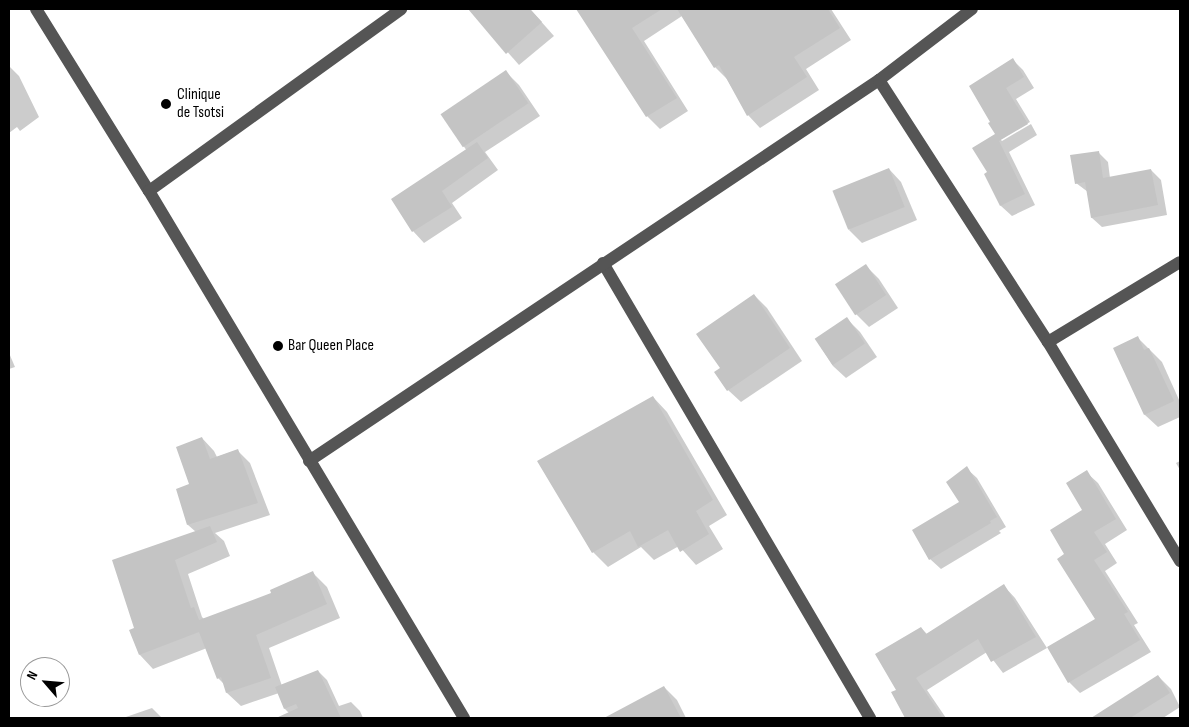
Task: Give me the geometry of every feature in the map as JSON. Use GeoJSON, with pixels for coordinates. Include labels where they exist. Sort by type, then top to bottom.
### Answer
{"type":"FeatureCollection","features":[{"type":"Feature","properties":{"kind":"street"},"geometry":{"type":"LineString","coordinates":[[36,9],[150,191],[309,461],[464,718]]}},
{"type":"Feature","properties":{"kind":"street"},"geometry":{"type":"LineString","coordinates":[[150,191],[401,9]]}},
{"type":"Feature","properties":{"kind":"street"},"geometry":{"type":"LineString","coordinates":[[309,461],[879,80],[972,9]]}},
{"type":"Feature","properties":{"kind":"street"},"geometry":{"type":"LineString","coordinates":[[879,80],[1048,342],[1180,561]]}},
{"type":"Feature","properties":{"kind":"street"},"geometry":{"type":"LineString","coordinates":[[1048,342],[1180,262]]}},
{"type":"Feature","properties":{"kind":"street"},"geometry":{"type":"LineString","coordinates":[[603,263],[870,718]]}},
{"type":"Feature","properties":{"kind":"building"},"geometry":{"type":"Polygon","coordinates":[[[468,9],[530,9],[542,22],[506,54],[468,9]]]}},
{"type":"Feature","properties":{"kind":"building"},"geometry":{"type":"Polygon","coordinates":[[[576,9],[662,9],[632,28],[677,98],[646,117],[576,9]]]}},
{"type":"Feature","properties":{"kind":"building"},"geometry":{"type":"Polygon","coordinates":[[[677,9],[828,9],[840,28],[794,57],[807,77],[747,116],[719,65],[714,68],[677,9]]]}},
{"type":"Feature","properties":{"kind":"building"},"geometry":{"type":"Polygon","coordinates":[[[1013,58],[1024,77],[1006,88],[1028,124],[999,141],[1025,194],[1000,206],[984,174],[987,172],[972,148],[995,134],[969,86],[1013,58]]]}},
{"type":"Feature","properties":{"kind":"building"},"geometry":{"type":"Polygon","coordinates":[[[506,70],[528,103],[463,147],[441,114],[506,70]]]}},
{"type":"Feature","properties":{"kind":"building"},"geometry":{"type":"Polygon","coordinates":[[[477,142],[488,158],[442,191],[452,207],[412,232],[391,199],[477,142]]]}},
{"type":"Feature","properties":{"kind":"building"},"geometry":{"type":"Polygon","coordinates":[[[1099,151],[1103,178],[1151,169],[1158,205],[1091,218],[1085,182],[1075,184],[1070,155],[1099,151]]]}},
{"type":"Feature","properties":{"kind":"building"},"geometry":{"type":"Polygon","coordinates":[[[889,168],[905,207],[848,230],[832,191],[889,168]]]}},
{"type":"Feature","properties":{"kind":"building"},"geometry":{"type":"Polygon","coordinates":[[[866,264],[886,295],[855,315],[835,284],[866,264]]]}},
{"type":"Feature","properties":{"kind":"building"},"geometry":{"type":"Polygon","coordinates":[[[754,294],[790,348],[727,391],[714,372],[720,368],[696,334],[754,294]]]}},
{"type":"Feature","properties":{"kind":"building"},"geometry":{"type":"Polygon","coordinates":[[[847,317],[865,344],[833,365],[815,339],[847,317]]]}},
{"type":"Feature","properties":{"kind":"building"},"geometry":{"type":"Polygon","coordinates":[[[1138,336],[1144,350],[1149,348],[1174,401],[1144,415],[1113,348],[1138,336]]]}},
{"type":"Feature","properties":{"kind":"building"},"geometry":{"type":"Polygon","coordinates":[[[653,396],[713,500],[696,511],[709,534],[680,552],[668,530],[638,547],[630,531],[592,553],[537,461],[653,396]]]}},
{"type":"Feature","properties":{"kind":"building"},"geometry":{"type":"Polygon","coordinates":[[[202,437],[210,459],[238,449],[258,503],[187,525],[176,489],[189,484],[176,447],[202,437]]]}},
{"type":"Feature","properties":{"kind":"building"},"geometry":{"type":"Polygon","coordinates":[[[967,466],[997,517],[990,521],[991,523],[929,560],[912,530],[959,502],[946,482],[967,466]]]}},
{"type":"Feature","properties":{"kind":"building"},"geometry":{"type":"Polygon","coordinates":[[[1087,470],[1116,519],[1094,532],[1107,552],[1094,560],[1128,612],[1124,614],[1140,640],[1068,683],[1047,647],[1095,619],[1057,559],[1064,554],[1050,530],[1082,510],[1066,483],[1087,470]]]}},
{"type":"Feature","properties":{"kind":"building"},"geometry":{"type":"Polygon","coordinates":[[[210,526],[217,542],[175,560],[191,608],[194,607],[199,620],[271,593],[270,590],[313,571],[327,604],[256,635],[271,678],[226,693],[221,677],[217,679],[199,632],[139,655],[129,630],[134,628],[112,560],[210,526]]]}},
{"type":"Feature","properties":{"kind":"building"},"geometry":{"type":"Polygon","coordinates":[[[1004,584],[1036,637],[991,662],[978,639],[916,678],[943,718],[905,718],[891,692],[896,690],[875,654],[921,627],[926,634],[1004,584]]]}},
{"type":"Feature","properties":{"kind":"building"},"geometry":{"type":"Polygon","coordinates":[[[318,670],[341,718],[276,718],[298,708],[296,704],[284,709],[275,687],[318,670]]]}},
{"type":"Feature","properties":{"kind":"building"},"geometry":{"type":"Polygon","coordinates":[[[1158,675],[1170,693],[1130,718],[1091,718],[1158,675]]]}},
{"type":"Feature","properties":{"kind":"building"},"geometry":{"type":"Polygon","coordinates":[[[664,686],[681,718],[604,718],[664,686]]]}},
{"type":"Feature","properties":{"kind":"place","name":"Clinique de Tsotsi"},"geometry":{"type":"Point","coordinates":[166,104]}},
{"type":"Feature","properties":{"kind":"place","name":"Bar Queen Place"},"geometry":{"type":"Point","coordinates":[278,346]}}]}
